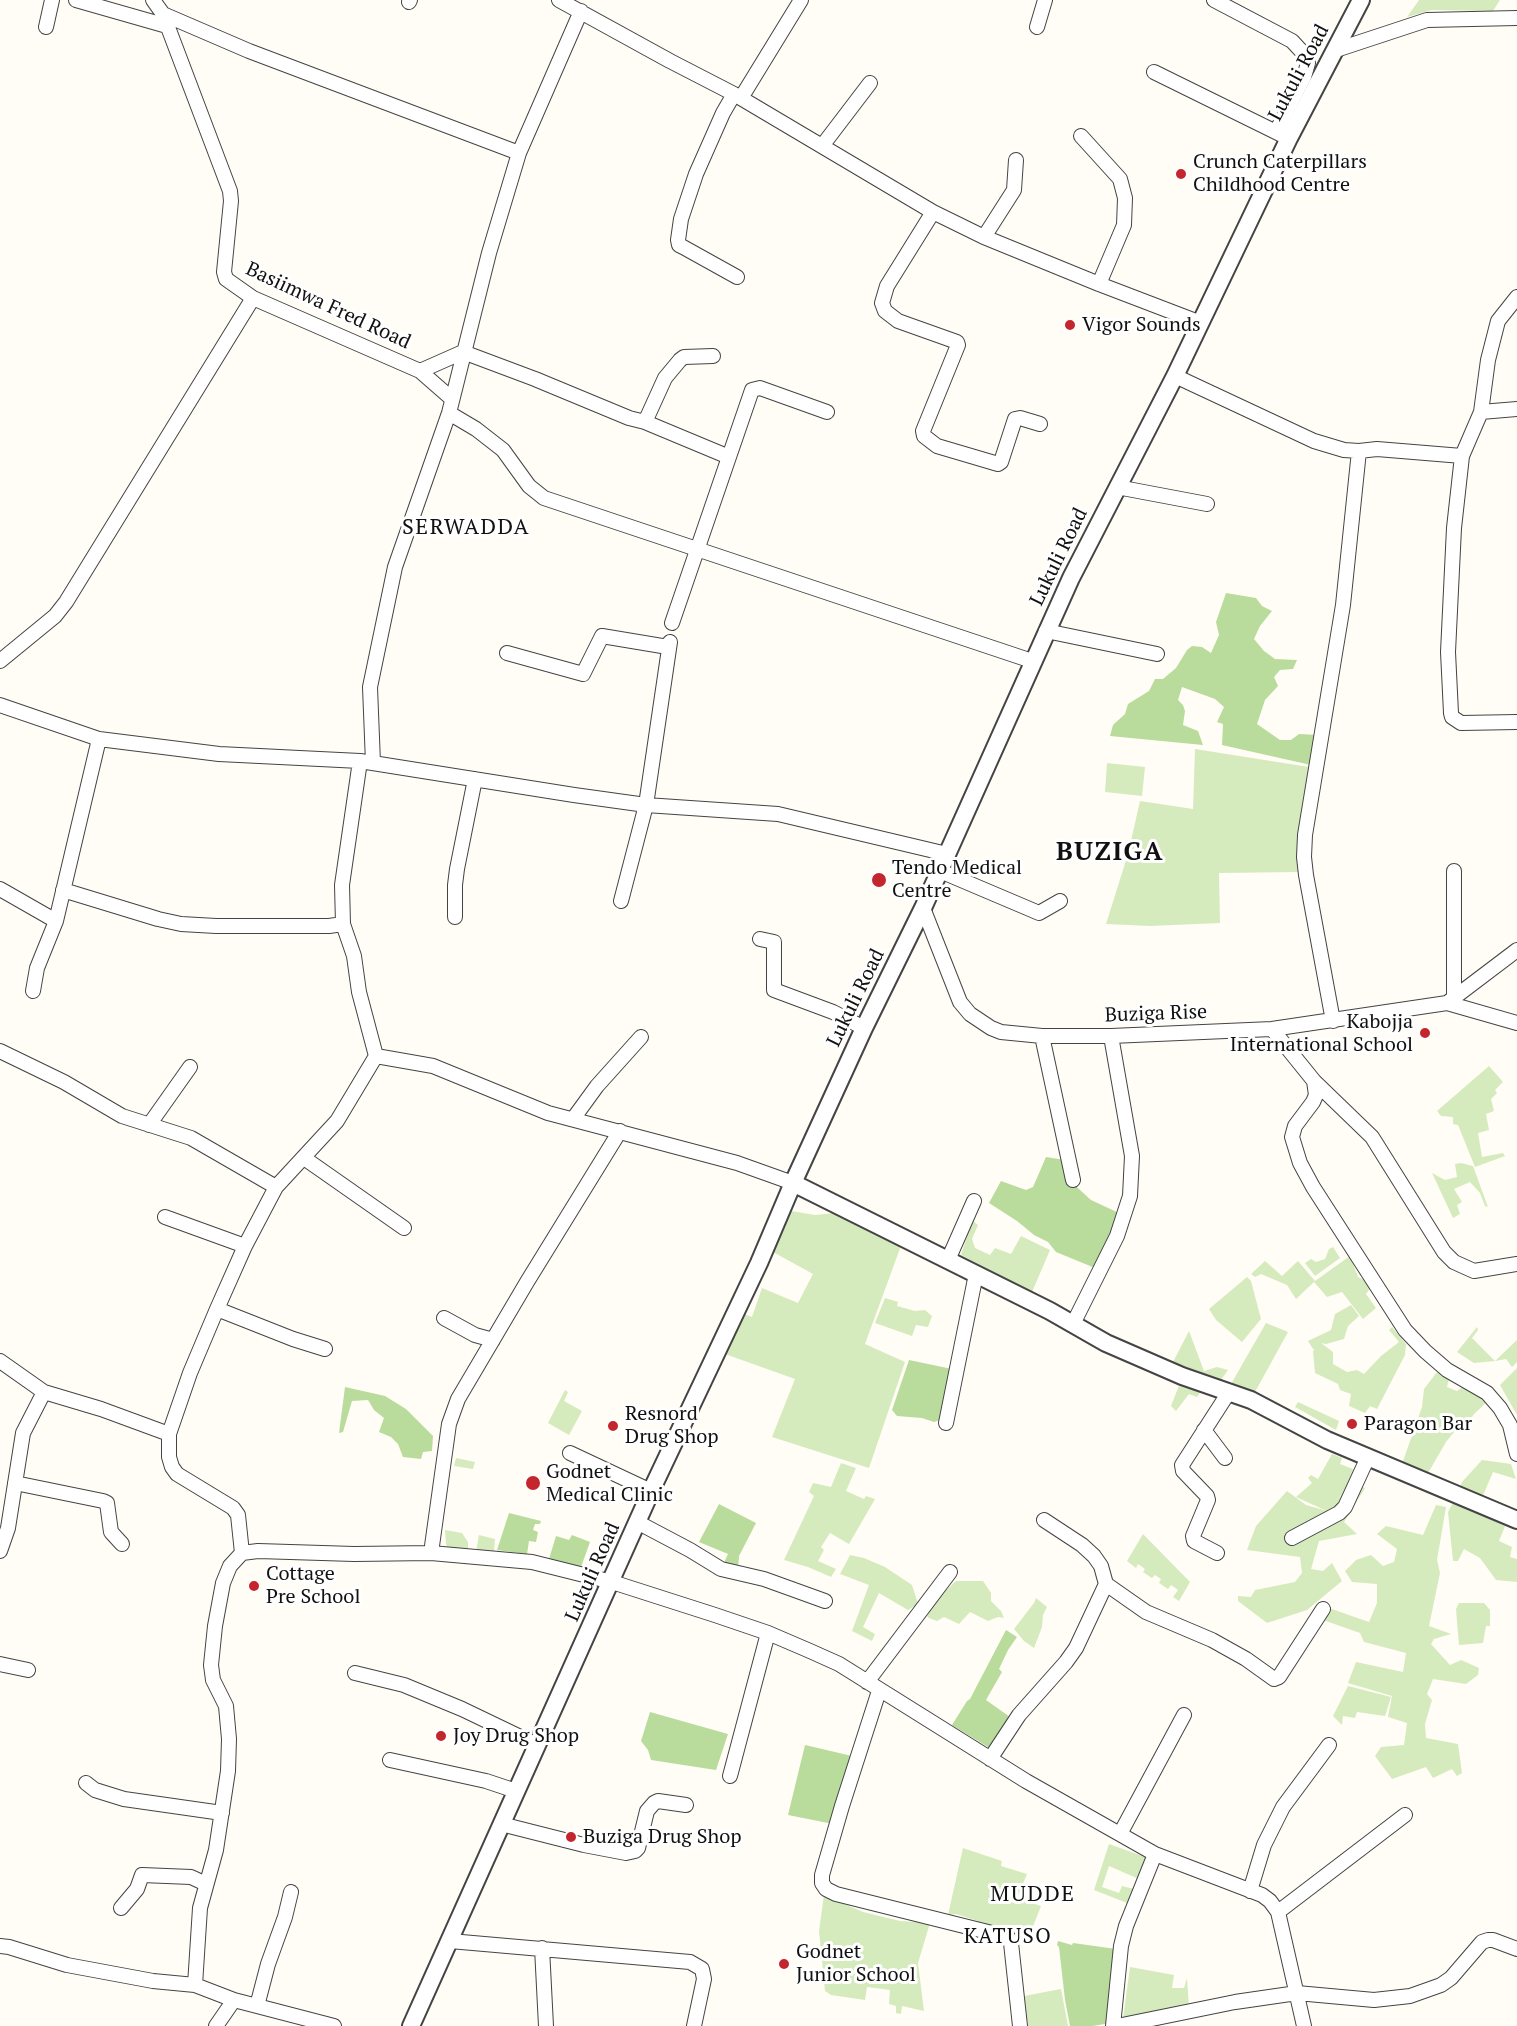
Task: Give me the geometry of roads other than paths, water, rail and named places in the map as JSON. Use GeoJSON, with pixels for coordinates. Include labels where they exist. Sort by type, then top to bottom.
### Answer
{"type":"FeatureCollection","features":[{"type":"Feature","properties":{"kind":"street"},"geometry":{"type":"LineString","coordinates":[[46,27],[52,0]]}},
{"type":"Feature","properties":{"kind":"street"},"geometry":{"type":"LineString","coordinates":[[76,0],[165,20],[519,153]]}},
{"type":"Feature","properties":{"kind":"street","name":"Basiimwa Fred Road"},"geometry":{"type":"LineString","coordinates":[[153,0],[165,20],[230,191],[224,272],[226,279],[253,298],[420,371],[452,399]]}},
{"type":"Feature","properties":{"kind":"street"},"geometry":{"type":"LineString","coordinates":[[559,0],[738,96],[933,212],[984,237],[1202,323]]}},
{"type":"Feature","properties":{"kind":"street"},"geometry":{"type":"LineString","coordinates":[[737,277],[683,247],[678,240],[681,219],[696,174],[738,96],[801,0]]}},
{"type":"Feature","properties":{"kind":"street"},"geometry":{"type":"LineString","coordinates":[[1037,27],[1045,0]]}},
{"type":"Feature","properties":{"kind":"street"},"geometry":{"type":"LineString","coordinates":[[1154,72],[1282,135],[1308,63],[1305,55],[1292,41],[1214,0]]}},
{"type":"Feature","properties":{"kind":"street","name":"Lukuli Road"},"geometry":{"type":"LineString","coordinates":[[411,2026],[651,1491],[759,1263],[864,1028],[940,871],[1046,630],[1202,323],[1282,135],[1336,50],[1361,0]]}},
{"type":"Feature","properties":{"kind":"street"},"geometry":{"type":"LineString","coordinates":[[242,1553],[238,1515],[232,1508],[177,1474],[169,1457],[169,1434],[190,1373],[217,1309],[245,1246],[276,1187],[337,1121],[376,1056],[359,992],[354,956],[343,924],[342,885],[366,762],[370,687],[379,639],[395,567],[449,413],[489,253],[519,153],[581,11]]}},
{"type":"Feature","properties":{"kind":"street"},"geometry":{"type":"LineString","coordinates":[[1336,50],[1427,20],[1517,18]]}},
{"type":"Feature","properties":{"kind":"street"},"geometry":{"type":"LineString","coordinates":[[822,146],[870,83]]}},
{"type":"Feature","properties":{"kind":"street"},"geometry":{"type":"LineString","coordinates":[[1081,136],[1120,179],[1125,198],[1124,225],[1099,284]]}},
{"type":"Feature","properties":{"kind":"street"},"geometry":{"type":"LineString","coordinates":[[984,237],[1014,190],[1016,159]]}},
{"type":"Feature","properties":{"kind":"street"},"geometry":{"type":"LineString","coordinates":[[933,212],[887,286],[882,303],[885,311],[898,321],[957,342],[958,345],[922,431],[924,436],[937,446],[998,464],[1001,462],[1015,419],[1020,418],[1040,424]]}},
{"type":"Feature","properties":{"kind":"street"},"geometry":{"type":"LineString","coordinates":[[1517,297],[1498,321],[1488,360],[1481,412],[1462,456],[1454,528],[1448,652],[1452,717],[1461,723],[1517,722]]}},
{"type":"Feature","properties":{"kind":"street"},"geometry":{"type":"LineString","coordinates":[[0,661],[55,616],[66,602],[253,298]]}},
{"type":"Feature","properties":{"kind":"street"},"geometry":{"type":"LineString","coordinates":[[463,352],[729,457]]}},
{"type":"Feature","properties":{"kind":"street","name":"Basiimwa Fred Road"},"geometry":{"type":"LineString","coordinates":[[420,371],[463,352]]}},
{"type":"Feature","properties":{"kind":"street"},"geometry":{"type":"LineString","coordinates":[[645,422],[665,378],[680,360],[684,357],[713,356]]}},
{"type":"Feature","properties":{"kind":"street"},"geometry":{"type":"LineString","coordinates":[[1175,376],[1314,441],[1344,450],[1359,451],[1377,448],[1462,456]]}},
{"type":"Feature","properties":{"kind":"street"},"geometry":{"type":"LineString","coordinates":[[672,623],[752,390],[757,387],[827,412]]}},
{"type":"Feature","properties":{"kind":"street"},"geometry":{"type":"LineString","coordinates":[[1481,412],[1517,408]]}},
{"type":"Feature","properties":{"kind":"street"},"geometry":{"type":"LineString","coordinates":[[449,413],[476,429],[503,450],[529,486],[544,498],[1032,661]]}},
{"type":"Feature","properties":{"kind":"street"},"geometry":{"type":"LineString","coordinates":[[1333,1021],[1306,875],[1305,835],[1343,605],[1359,451]]}},
{"type":"Feature","properties":{"kind":"street"},"geometry":{"type":"LineString","coordinates":[[1117,487],[1207,504]]}},
{"type":"Feature","properties":{"kind":"street"},"geometry":{"type":"LineString","coordinates":[[1046,630],[1156,654]]}},
{"type":"Feature","properties":{"kind":"street"},"geometry":{"type":"LineString","coordinates":[[507,654],[583,674],[602,636],[669,645],[646,805],[621,901]]}},
{"type":"Feature","properties":{"kind":"street"},"geometry":{"type":"LineString","coordinates":[[0,705],[99,739],[219,754],[366,762],[646,805],[778,814],[947,854]]}},
{"type":"Feature","properties":{"kind":"street"},"geometry":{"type":"LineString","coordinates":[[33,991],[37,968],[56,921],[99,739]]}},
{"type":"Feature","properties":{"kind":"street"},"geometry":{"type":"LineString","coordinates":[[455,917],[457,869],[475,779]]}},
{"type":"Feature","properties":{"kind":"street"},"geometry":{"type":"LineString","coordinates":[[940,871],[1039,914],[1060,901]]}},
{"type":"Feature","properties":{"kind":"street"},"geometry":{"type":"LineString","coordinates":[[1454,871],[1450,999],[1517,1023]]}},
{"type":"Feature","properties":{"kind":"street"},"geometry":{"type":"LineString","coordinates":[[0,889],[56,921]]}},
{"type":"Feature","properties":{"kind":"street"},"geometry":{"type":"LineString","coordinates":[[63,890],[181,924],[329,926],[343,924]]}},
{"type":"Feature","properties":{"kind":"street","name":"Buziga Rise"},"geometry":{"type":"LineString","coordinates":[[923,908],[960,1002],[970,1014],[1001,1032],[1042,1036],[1111,1036],[1272,1029],[1333,1021],[1450,999],[1517,951]]}},
{"type":"Feature","properties":{"kind":"street"},"geometry":{"type":"LineString","coordinates":[[760,939],[774,942],[774,990],[833,1012],[864,1028]]}},
{"type":"Feature","properties":{"kind":"street"},"geometry":{"type":"LineString","coordinates":[[1272,1029],[1314,1081],[1372,1137],[1444,1252],[1454,1262],[1474,1271],[1517,1264]]}},
{"type":"Feature","properties":{"kind":"street"},"geometry":{"type":"LineString","coordinates":[[1042,1036],[1073,1180]]}},
{"type":"Feature","properties":{"kind":"street"},"geometry":{"type":"LineString","coordinates":[[1073,1324],[1117,1236],[1130,1196],[1132,1156],[1111,1036]]}},
{"type":"Feature","properties":{"kind":"street"},"geometry":{"type":"LineString","coordinates":[[573,1119],[597,1086],[641,1037]]}},
{"type":"Feature","properties":{"kind":"street"},"geometry":{"type":"LineString","coordinates":[[0,1051],[64,1082],[122,1116],[191,1138],[276,1187]]}},
{"type":"Feature","properties":{"kind":"street"},"geometry":{"type":"LineString","coordinates":[[376,1056],[433,1066],[548,1113],[737,1162],[793,1183],[976,1274],[1106,1343],[1182,1376],[1251,1400],[1328,1440],[1517,1520]]}},
{"type":"Feature","properties":{"kind":"street"},"geometry":{"type":"LineString","coordinates":[[149,1125],[190,1067]]}},
{"type":"Feature","properties":{"kind":"street"},"geometry":{"type":"LineString","coordinates":[[1314,1081],[1316,1095],[1295,1126],[1292,1137],[1300,1163],[1405,1330],[1447,1370],[1487,1393],[1510,1425],[1517,1454]]}},
{"type":"Feature","properties":{"kind":"street"},"geometry":{"type":"LineString","coordinates":[[431,1553],[449,1424],[458,1399],[526,1282],[620,1131]]}},
{"type":"Feature","properties":{"kind":"street"},"geometry":{"type":"LineString","coordinates":[[304,1158],[404,1228]]}},
{"type":"Feature","properties":{"kind":"street"},"geometry":{"type":"LineString","coordinates":[[948,1260],[974,1201]]}},
{"type":"Feature","properties":{"kind":"street"},"geometry":{"type":"LineString","coordinates":[[165,1217],[245,1246]]}},
{"type":"Feature","properties":{"kind":"street"},"geometry":{"type":"LineString","coordinates":[[946,1423],[976,1274]]}},
{"type":"Feature","properties":{"kind":"street"},"geometry":{"type":"LineString","coordinates":[[217,1309],[325,1349]]}},
{"type":"Feature","properties":{"kind":"street"},"geometry":{"type":"LineString","coordinates":[[444,1318],[475,1335],[493,1340]]}},
{"type":"Feature","properties":{"kind":"street"},"geometry":{"type":"LineString","coordinates":[[0,1360],[44,1392],[101,1408],[169,1434]]}},
{"type":"Feature","properties":{"kind":"street"},"geometry":{"type":"LineString","coordinates":[[0,1551],[8,1528],[23,1433],[44,1392]]}},
{"type":"Feature","properties":{"kind":"street"},"geometry":{"type":"LineString","coordinates":[[1217,1553],[1194,1541],[1193,1536],[1208,1500],[1207,1496],[1183,1471],[1182,1465],[1228,1392]]}},
{"type":"Feature","properties":{"kind":"street"},"geometry":{"type":"LineString","coordinates":[[1204,1430],[1225,1458]]}},
{"type":"Feature","properties":{"kind":"street"},"geometry":{"type":"LineString","coordinates":[[570,1453],[651,1491]]}},
{"type":"Feature","properties":{"kind":"street"},"geometry":{"type":"LineString","coordinates":[[1292,1538],[1339,1513],[1345,1507],[1368,1457]]}},
{"type":"Feature","properties":{"kind":"street"},"geometry":{"type":"LineString","coordinates":[[15,1483],[103,1500],[107,1503],[111,1532],[122,1544]]}},
{"type":"Feature","properties":{"kind":"street"},"geometry":{"type":"LineString","coordinates":[[1044,1520],[1075,1540],[1094,1556],[1101,1566],[1106,1584],[1146,1612],[1212,1640],[1246,1659],[1274,1679],[1279,1677],[1323,1609]]}},
{"type":"Feature","properties":{"kind":"street"},"geometry":{"type":"LineString","coordinates":[[637,1522],[721,1569],[764,1579],[825,1602]]}},
{"type":"Feature","properties":{"kind":"street"},"geometry":{"type":"LineString","coordinates":[[195,1985],[200,1908],[216,1850],[228,1771],[229,1738],[226,1706],[213,1680],[212,1665],[223,1583],[231,1566],[242,1553],[258,1551],[354,1554],[431,1553],[532,1562],[612,1582],[768,1633],[839,1664],[1026,1781],[1155,1854],[1270,1901],[1278,1912],[1304,2026]]}},
{"type":"Feature","properties":{"kind":"street"},"geometry":{"type":"LineString","coordinates":[[867,1682],[950,1572]]}},
{"type":"Feature","properties":{"kind":"street"},"geometry":{"type":"LineString","coordinates":[[990,1759],[1019,1715],[1076,1648],[1106,1584]]}},
{"type":"Feature","properties":{"kind":"street"},"geometry":{"type":"LineString","coordinates":[[730,1776],[768,1633]]}},
{"type":"Feature","properties":{"kind":"street"},"geometry":{"type":"LineString","coordinates":[[0,1664],[28,1670]]}},
{"type":"Feature","properties":{"kind":"street"},"geometry":{"type":"LineString","coordinates":[[356,1673],[404,1685],[462,1709],[537,1745]]}},
{"type":"Feature","properties":{"kind":"street"},"geometry":{"type":"LineString","coordinates":[[879,1691],[842,1806],[822,1882],[826,1889],[836,1894],[1008,1937],[1011,1943],[1020,2026]]}},
{"type":"Feature","properties":{"kind":"street"},"geometry":{"type":"LineString","coordinates":[[1120,1834],[1184,1715]]}},
{"type":"Feature","properties":{"kind":"street"},"geometry":{"type":"LineString","coordinates":[[1250,1891],[1264,1845],[1283,1807],[1329,1745]]}},
{"type":"Feature","properties":{"kind":"street"},"geometry":{"type":"LineString","coordinates":[[390,1760],[465,1776],[516,1791]]}},
{"type":"Feature","properties":{"kind":"street"},"geometry":{"type":"LineString","coordinates":[[86,1783],[94,1790],[124,1799],[222,1813]]}},
{"type":"Feature","properties":{"kind":"street"},"geometry":{"type":"LineString","coordinates":[[501,1824],[626,1853],[638,1848],[647,1811],[654,1803],[658,1801],[686,1805]]}},
{"type":"Feature","properties":{"kind":"street"},"geometry":{"type":"LineString","coordinates":[[1278,1912],[1406,1815]]}},
{"type":"Feature","properties":{"kind":"street"},"geometry":{"type":"LineString","coordinates":[[1155,1854],[1126,1926],[1121,1946],[1115,2026],[1235,2002],[1297,1993],[1374,2000],[1410,1996],[1440,1985],[1451,1978],[1482,1942],[1493,1940],[1517,1949]]}},
{"type":"Feature","properties":{"kind":"street"},"geometry":{"type":"LineString","coordinates":[[122,1908],[137,1889],[142,1875],[191,1877],[206,1884]]}},
{"type":"Feature","properties":{"kind":"street"},"geometry":{"type":"LineString","coordinates":[[257,2006],[291,1892]]}},
{"type":"Feature","properties":{"kind":"street"},"geometry":{"type":"LineString","coordinates":[[450,1941],[690,1962],[702,1969],[704,1978],[694,2026]]}},
{"type":"Feature","properties":{"kind":"street"},"geometry":{"type":"LineString","coordinates":[[0,1946],[67,1965],[153,1981],[195,1985],[234,2000],[334,2026]]}},
{"type":"Feature","properties":{"kind":"street"},"geometry":{"type":"LineString","coordinates":[[542,1948],[546,2026]]}},
{"type":"Feature","properties":{"kind":"street"},"geometry":{"type":"LineString","coordinates":[[216,2026],[234,2000]]}},
{"type":"Feature","properties":{"kind":"place","name":"Crunch Caterpillars Childhood Centre"},"geometry":{"type":"Point","coordinates":[1181,174]}},
{"type":"Feature","properties":{"kind":"place","name":"Vigor Sounds"},"geometry":{"type":"Point","coordinates":[1070,325]}},
{"type":"Feature","properties":{"kind":"place","name":"Tendo Medical Centre"},"geometry":{"type":"Point","coordinates":[879,880]}},
{"type":"Feature","properties":{"kind":"place","name":"Kabojja International School"},"geometry":{"type":"Point","coordinates":[1425,1033]}},
{"type":"Feature","properties":{"kind":"place","name":"Paragon Bar"},"geometry":{"type":"Point","coordinates":[1352,1424]}},
{"type":"Feature","properties":{"kind":"place","name":"Resnord Drug Shop"},"geometry":{"type":"Point","coordinates":[613,1426]}},
{"type":"Feature","properties":{"kind":"place","name":"Godnet Medical Clinic"},"geometry":{"type":"Point","coordinates":[533,1483]}},
{"type":"Feature","properties":{"kind":"place","name":"Cottage Pre School"},"geometry":{"type":"Point","coordinates":[254,1586]}},
{"type":"Feature","properties":{"kind":"place","name":"Joy Drug Shop"},"geometry":{"type":"Point","coordinates":[441,1736]}},
{"type":"Feature","properties":{"kind":"place","name":"Buziga Drug Shop"},"geometry":{"type":"Point","coordinates":[571,1837]}},
{"type":"Feature","properties":{"kind":"place","name":"Godnet Junior School"},"geometry":{"type":"Point","coordinates":[784,1964]}},
{"type":"Feature","properties":{"kind":"district","name":"SERWADDA"},"geometry":{"type":"Point","coordinates":[466,528]}},
{"type":"Feature","properties":{"kind":"district","name":"BUZIGA"},"geometry":{"type":"Point","coordinates":[1110,853]}},
{"type":"Feature","properties":{"kind":"district","name":"MUDDE"},"geometry":{"type":"Point","coordinates":[1033,1895]}},
{"type":"Feature","properties":{"kind":"district","name":"KATUSO"},"geometry":{"type":"Point","coordinates":[1008,1937]}}]}
